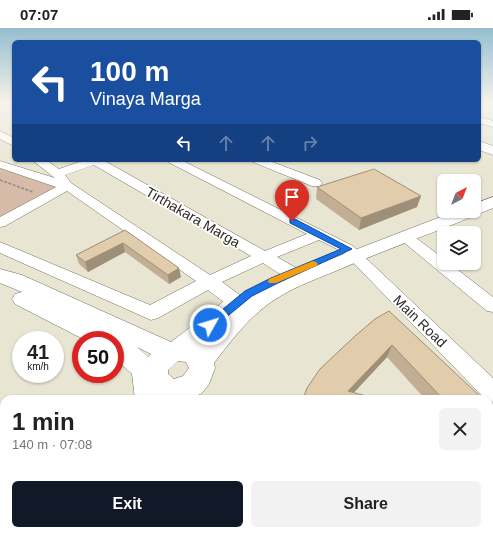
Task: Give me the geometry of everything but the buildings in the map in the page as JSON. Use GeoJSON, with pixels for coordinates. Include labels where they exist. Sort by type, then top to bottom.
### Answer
{"type":"FeatureCollection","features":[{"type":"Feature","properties":{"kind":"main road"},"geometry":{"type":"LineString","coordinates":[[481,141],[493,146]]}},
{"type":"Feature","properties":{"kind":"main road"},"geometry":{"type":"LineString","coordinates":[[481,146],[493,151]]}},
{"type":"Feature","properties":{"kind":"main road"},"geometry":{"type":"LineString","coordinates":[[481,197],[493,192]]}},
{"type":"Feature","properties":{"kind":"main road"},"geometry":{"type":"LineString","coordinates":[[481,207],[493,202]]}},
{"type":"Feature","properties":{"kind":"main road"},"geometry":{"type":"LineString","coordinates":[[124,343],[141,365],[147,376],[173,377],[224,333],[260,299],[351,252],[437,215]]}},
{"type":"Feature","properties":{"kind":"main road"},"geometry":{"type":"LineString","coordinates":[[173,377],[210,325],[238,302],[263,286],[292,273],[351,252],[406,237],[454,218]]}},
{"type":"Feature","properties":{"kind":"main road"},"geometry":{"type":"LineString","coordinates":[[0,276],[15,280],[104,331]]}},
{"type":"Feature","properties":{"kind":"main road"},"geometry":{"type":"LineString","coordinates":[[0,286],[89,331]]}},
{"type":"Feature","properties":{"kind":"main road"},"geometry":{"type":"LineString","coordinates":[[124,342],[174,337],[193,332],[210,325]]}},
{"type":"Feature","properties":{"kind":"main road"},"geometry":{"type":"LineString","coordinates":[[124,343],[173,377]]}},
{"type":"Feature","properties":{"kind":"street"},"geometry":{"type":"LineString","coordinates":[[41,162],[58,174],[67,186]]}},
{"type":"Feature","properties":{"kind":"street"},"geometry":{"type":"LineString","coordinates":[[58,174],[90,162]]}},
{"type":"Feature","properties":{"kind":"street","name":"Tirthakara Marga"},"geometry":{"type":"LineString","coordinates":[[98,162],[292,273]]}},
{"type":"Feature","properties":{"kind":"street","name":"Main Road"},"geometry":{"type":"LineString","coordinates":[[176,162],[351,252],[493,392]]}},
{"type":"Feature","properties":{"kind":"street"},"geometry":{"type":"LineString","coordinates":[[262,162],[316,183]]}},
{"type":"Feature","properties":{"kind":"street"},"geometry":{"type":"LineString","coordinates":[[0,164],[67,186],[238,302]]}},
{"type":"Feature","properties":{"kind":"street"},"geometry":{"type":"LineString","coordinates":[[0,223],[67,186]]}},
{"type":"Feature","properties":{"kind":"street"},"geometry":{"type":"LineString","coordinates":[[0,247],[151,313],[208,282],[263,257],[319,235]]}},
{"type":"Feature","properties":{"kind":"street"},"geometry":{"type":"LineString","coordinates":[[406,237],[493,306]]}},
{"type":"Feature","properties":{"kind":"path"},"geometry":{"type":"LineString","coordinates":[[0,180],[34,192]]}},
{"type":"Feature","properties":{"kind":"shaded area"},"geometry":{"type":"Polygon","coordinates":[[[0,164],[67,186],[0,223],[0,164]]]}},
{"type":"Feature","properties":{"kind":"slow traffic"},"geometry":{"type":"LineString","coordinates":[[273,281],[313,264]]}},
{"type":"Feature","properties":{"kind":"route"},"geometry":{"type":"LineString","coordinates":[[210,325],[249,294],[263,286],[348,249],[292,221]]}}]}
